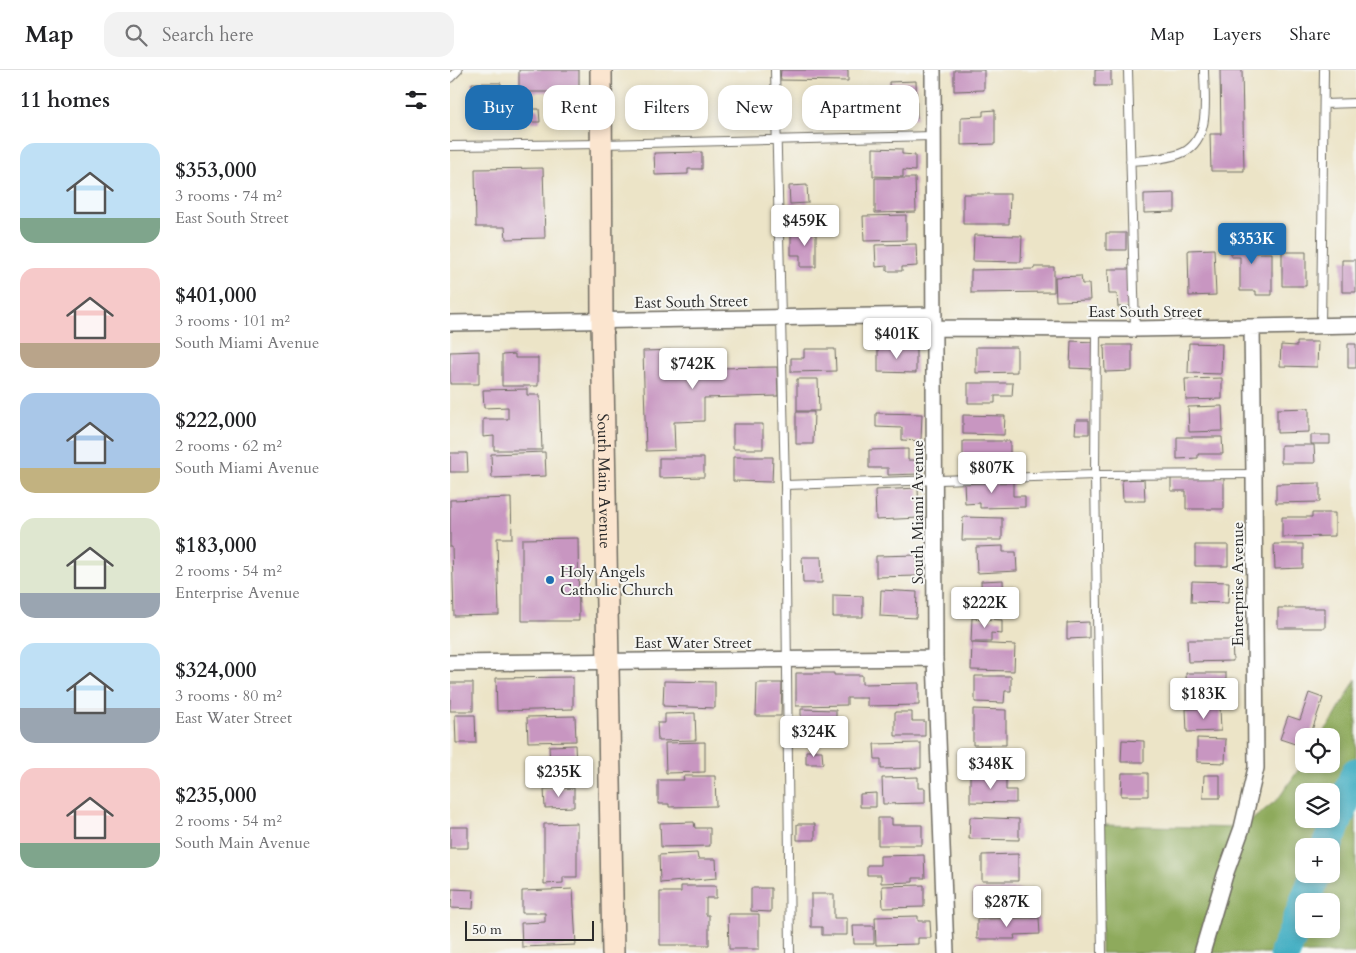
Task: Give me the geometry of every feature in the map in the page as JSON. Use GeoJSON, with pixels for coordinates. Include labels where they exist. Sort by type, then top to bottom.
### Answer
{"type":"FeatureCollection","features":[{"type":"Feature","properties":{"kind":"main road","name":"South Main Avenue"},"geometry":{"type":"LineString","coordinates":[[601,70],[602,320],[612,953]]}},
{"type":"Feature","properties":{"kind":"street","name":"South Miami Avenue"},"geometry":{"type":"LineString","coordinates":[[933,70],[935,658],[946,953]]}},
{"type":"Feature","properties":{"kind":"street","name":"East South Street"},"geometry":{"type":"LineString","coordinates":[[450,323],[782,317],[1096,329],[1356,325]]}},
{"type":"Feature","properties":{"kind":"street","name":"Enterprise Avenue"},"geometry":{"type":"LineString","coordinates":[[1202,953],[1225,875],[1242,828],[1256,768],[1252,328]]}},
{"type":"Feature","properties":{"kind":"street","name":"East Water Street"},"geometry":{"type":"LineString","coordinates":[[450,663],[935,658]]}},
{"type":"Feature","properties":{"kind":"lane"},"geometry":{"type":"LineString","coordinates":[[450,78],[458,70]]}},
{"type":"Feature","properties":{"kind":"lane"},"geometry":{"type":"LineString","coordinates":[[775,70],[782,317],[788,659],[790,953]]}},
{"type":"Feature","properties":{"kind":"lane"},"geometry":{"type":"LineString","coordinates":[[1128,70],[1135,329]]}},
{"type":"Feature","properties":{"kind":"lane"},"geometry":{"type":"LineString","coordinates":[[1130,161],[1162,158],[1184,152],[1199,137],[1204,120],[1204,70]]}},
{"type":"Feature","properties":{"kind":"lane"},"geometry":{"type":"LineString","coordinates":[[1321,326],[1324,70]]}},
{"type":"Feature","properties":{"kind":"lane"},"geometry":{"type":"LineString","coordinates":[[1324,104],[1356,103]]}},
{"type":"Feature","properties":{"kind":"lane"},"geometry":{"type":"LineString","coordinates":[[450,146],[933,136]]}},
{"type":"Feature","properties":{"kind":"lane"},"geometry":{"type":"LineString","coordinates":[[1096,329],[1095,475],[1102,953]]}},
{"type":"Feature","properties":{"kind":"lane"},"geometry":{"type":"LineString","coordinates":[[785,484],[1095,475],[1254,474]]}},
{"type":"Feature","properties":{"kind":"green space"},"geometry":{"type":"Polygon","coordinates":[[[1356,679],[1356,953],[1101,953],[1101,825],[1242,828],[1278,799],[1296,773],[1340,773],[1340,728],[1327,728],[1356,679]]]}},
{"type":"Feature","properties":{"kind":"building"},"geometry":{"type":"Polygon","coordinates":[[[519,70],[579,70],[579,85],[543,85],[543,92],[533,92],[533,85],[519,85],[519,70]]]}},
{"type":"Feature","properties":{"kind":"building"},"geometry":{"type":"Polygon","coordinates":[[[781,70],[848,70],[848,81],[780,80],[781,70]]]}},
{"type":"Feature","properties":{"kind":"building"},"geometry":{"type":"Polygon","coordinates":[[[954,70],[984,70],[984,90],[954,91],[954,70]]]}},
{"type":"Feature","properties":{"kind":"building"},"geometry":{"type":"Polygon","coordinates":[[[1095,70],[1111,70],[1111,86],[1095,86],[1095,70]]]}},
{"type":"Feature","properties":{"kind":"building"},"geometry":{"type":"Polygon","coordinates":[[[1220,70],[1242,70],[1244,171],[1211,171],[1210,134],[1221,134],[1220,70]]]}},
{"type":"Feature","properties":{"kind":"building"},"geometry":{"type":"Polygon","coordinates":[[[916,81],[916,85],[889,85],[889,82],[916,81]]]}},
{"type":"Feature","properties":{"kind":"building"},"geometry":{"type":"Polygon","coordinates":[[[472,83],[501,83],[501,85],[472,85],[472,83]]]}},
{"type":"Feature","properties":{"kind":"building"},"geometry":{"type":"Polygon","coordinates":[[[533,109],[539,109],[540,122],[533,122],[533,109]]]}},
{"type":"Feature","properties":{"kind":"building"},"geometry":{"type":"Polygon","coordinates":[[[995,110],[995,144],[961,145],[961,117],[983,116],[983,111],[995,110]]]}},
{"type":"Feature","properties":{"kind":"building"},"geometry":{"type":"Polygon","coordinates":[[[873,148],[902,149],[902,154],[915,155],[915,171],[903,170],[903,177],[873,176],[873,148]]]}},
{"type":"Feature","properties":{"kind":"building"},"geometry":{"type":"Polygon","coordinates":[[[702,152],[702,169],[688,169],[688,174],[655,175],[654,153],[702,152]]]}},
{"type":"Feature","properties":{"kind":"building"},"geometry":{"type":"Polygon","coordinates":[[[543,168],[545,238],[506,239],[505,227],[476,227],[475,169],[543,168]]]}},
{"type":"Feature","properties":{"kind":"building"},"geometry":{"type":"Polygon","coordinates":[[[875,178],[915,178],[916,212],[875,213],[875,178]]]}},
{"type":"Feature","properties":{"kind":"building"},"geometry":{"type":"Polygon","coordinates":[[[807,185],[808,203],[790,204],[789,186],[807,185]]]}},
{"type":"Feature","properties":{"kind":"building"},"geometry":{"type":"Polygon","coordinates":[[[1175,193],[1175,212],[1144,213],[1144,194],[1175,193]]]}},
{"type":"Feature","properties":{"kind":"building"},"geometry":{"type":"Polygon","coordinates":[[[963,194],[1010,194],[1009,224],[963,224],[963,194]]]}},
{"type":"Feature","properties":{"kind":"building"},"geometry":{"type":"Polygon","coordinates":[[[906,215],[906,240],[864,241],[863,216],[906,215]]]}},
{"type":"Feature","properties":{"kind":"building"},"geometry":{"type":"Polygon","coordinates":[[[791,230],[816,230],[816,267],[800,267],[800,255],[791,255],[791,230]]]}},
{"type":"Feature","properties":{"kind":"building"},"geometry":{"type":"Polygon","coordinates":[[[1106,233],[1126,233],[1126,250],[1106,250],[1106,233]]]}},
{"type":"Feature","properties":{"kind":"building"},"geometry":{"type":"Polygon","coordinates":[[[1231,233],[1255,233],[1255,253],[1272,253],[1272,295],[1256,295],[1256,291],[1240,291],[1240,257],[1231,257],[1231,233]]]}},
{"type":"Feature","properties":{"kind":"building"},"geometry":{"type":"Polygon","coordinates":[[[974,235],[1022,236],[1021,262],[973,261],[974,235]]]}},
{"type":"Feature","properties":{"kind":"building"},"geometry":{"type":"Polygon","coordinates":[[[916,244],[917,266],[902,267],[902,271],[887,271],[887,266],[876,267],[875,245],[916,244]]]}},
{"type":"Feature","properties":{"kind":"building"},"geometry":{"type":"Polygon","coordinates":[[[1214,249],[1216,295],[1189,296],[1188,250],[1214,249]]]}},
{"type":"Feature","properties":{"kind":"building"},"geometry":{"type":"Polygon","coordinates":[[[1282,252],[1306,252],[1306,286],[1282,286],[1282,252]]]}},
{"type":"Feature","properties":{"kind":"building"},"geometry":{"type":"Polygon","coordinates":[[[1342,260],[1356,260],[1356,292],[1342,292],[1342,260]]]}},
{"type":"Feature","properties":{"kind":"building"},"geometry":{"type":"Polygon","coordinates":[[[1034,267],[1054,267],[1054,292],[971,293],[971,270],[1034,269],[1034,267]]]}},
{"type":"Feature","properties":{"kind":"building"},"geometry":{"type":"Polygon","coordinates":[[[1108,269],[1131,269],[1132,306],[1118,307],[1117,294],[1109,294],[1108,269]]]}},
{"type":"Feature","properties":{"kind":"building"},"geometry":{"type":"Polygon","coordinates":[[[1081,276],[1082,284],[1089,284],[1090,300],[1056,301],[1055,277],[1081,276]]]}},
{"type":"Feature","properties":{"kind":"building"},"geometry":{"type":"Polygon","coordinates":[[[1071,341],[1095,342],[1094,369],[1070,368],[1071,341]]]}},
{"type":"Feature","properties":{"kind":"building"},"geometry":{"type":"Polygon","coordinates":[[[1297,342],[1318,342],[1317,367],[1280,366],[1281,345],[1297,346],[1297,342]]]}},
{"type":"Feature","properties":{"kind":"building"},"geometry":{"type":"Polygon","coordinates":[[[1189,343],[1222,344],[1221,374],[1188,373],[1189,343]]]}},
{"type":"Feature","properties":{"kind":"building"},"geometry":{"type":"Polygon","coordinates":[[[1348,344],[1356,344],[1356,368],[1348,368],[1348,344]]]}},
{"type":"Feature","properties":{"kind":"building"},"geometry":{"type":"Polygon","coordinates":[[[1104,345],[1132,345],[1132,371],[1105,372],[1104,345]]]}},
{"type":"Feature","properties":{"kind":"building"},"geometry":{"type":"Polygon","coordinates":[[[878,346],[916,347],[916,373],[878,372],[878,346]]]}},
{"type":"Feature","properties":{"kind":"building"},"geometry":{"type":"Polygon","coordinates":[[[976,347],[1017,347],[1017,372],[976,373],[976,347]]]}},
{"type":"Feature","properties":{"kind":"building"},"geometry":{"type":"Polygon","coordinates":[[[714,349],[715,368],[777,367],[778,396],[704,398],[704,421],[674,422],[675,450],[646,451],[643,351],[714,349]]]}},
{"type":"Feature","properties":{"kind":"building"},"geometry":{"type":"Polygon","coordinates":[[[804,349],[835,349],[836,371],[791,372],[791,358],[804,358],[804,349]]]}},
{"type":"Feature","properties":{"kind":"building"},"geometry":{"type":"Polygon","coordinates":[[[479,351],[479,384],[450,384],[450,352],[479,351]]]}},
{"type":"Feature","properties":{"kind":"building"},"geometry":{"type":"Polygon","coordinates":[[[515,354],[515,358],[538,358],[538,386],[502,386],[502,355],[515,354]]]}},
{"type":"Feature","properties":{"kind":"building"},"geometry":{"type":"Polygon","coordinates":[[[1222,378],[1222,399],[1186,400],[1185,379],[1222,378]]]}},
{"type":"Feature","properties":{"kind":"building"},"geometry":{"type":"Polygon","coordinates":[[[797,379],[818,379],[819,411],[797,411],[797,379]]]}},
{"type":"Feature","properties":{"kind":"building"},"geometry":{"type":"Polygon","coordinates":[[[968,383],[1013,383],[1012,396],[995,396],[995,403],[968,403],[968,383]]]}},
{"type":"Feature","properties":{"kind":"building"},"geometry":{"type":"Polygon","coordinates":[[[527,389],[527,395],[540,395],[542,450],[494,450],[494,436],[483,437],[483,419],[508,419],[508,407],[484,408],[483,390],[527,389]]]}},
{"type":"Feature","properties":{"kind":"building"},"geometry":{"type":"Polygon","coordinates":[[[1222,406],[1223,431],[1189,432],[1188,407],[1222,406]]]}},
{"type":"Feature","properties":{"kind":"building"},"geometry":{"type":"Polygon","coordinates":[[[1309,408],[1309,432],[1277,433],[1277,409],[1309,408]]]}},
{"type":"Feature","properties":{"kind":"building"},"geometry":{"type":"Polygon","coordinates":[[[796,412],[814,412],[813,444],[796,444],[796,412]]]}},
{"type":"Feature","properties":{"kind":"building"},"geometry":{"type":"Polygon","coordinates":[[[876,413],[922,414],[921,441],[902,440],[902,428],[876,427],[876,413]]]}},
{"type":"Feature","properties":{"kind":"building"},"geometry":{"type":"Polygon","coordinates":[[[963,415],[1005,416],[1004,435],[963,434],[963,415]]]}},
{"type":"Feature","properties":{"kind":"building"},"geometry":{"type":"Polygon","coordinates":[[[1076,420],[1089,420],[1089,434],[1075,434],[1076,420]]]}},
{"type":"Feature","properties":{"kind":"building"},"geometry":{"type":"Polygon","coordinates":[[[733,424],[763,424],[763,449],[733,449],[733,424]]]}},
{"type":"Feature","properties":{"kind":"building"},"geometry":{"type":"Polygon","coordinates":[[[1311,435],[1330,435],[1330,444],[1311,444],[1311,435]]]}},
{"type":"Feature","properties":{"kind":"building"},"geometry":{"type":"Polygon","coordinates":[[[1177,437],[1222,437],[1223,454],[1198,454],[1198,458],[1177,459],[1177,437]]]}},
{"type":"Feature","properties":{"kind":"building"},"geometry":{"type":"Polygon","coordinates":[[[963,441],[1010,441],[1010,464],[963,464],[963,441]]]}},
{"type":"Feature","properties":{"kind":"building"},"geometry":{"type":"Polygon","coordinates":[[[1281,445],[1314,445],[1315,463],[1281,463],[1281,445]]]}},
{"type":"Feature","properties":{"kind":"building"},"geometry":{"type":"Polygon","coordinates":[[[908,449],[908,460],[918,460],[919,474],[888,475],[888,468],[869,468],[869,450],[908,449]]]}},
{"type":"Feature","properties":{"kind":"building"},"geometry":{"type":"Polygon","coordinates":[[[545,452],[546,476],[492,478],[491,454],[545,452]]]}},
{"type":"Feature","properties":{"kind":"building"},"geometry":{"type":"Polygon","coordinates":[[[450,453],[467,453],[468,472],[450,472],[450,453]]]}},
{"type":"Feature","properties":{"kind":"building"},"geometry":{"type":"Polygon","coordinates":[[[733,457],[773,457],[772,482],[733,481],[733,457]]]}},
{"type":"Feature","properties":{"kind":"building"},"geometry":{"type":"Polygon","coordinates":[[[659,458],[704,458],[704,477],[659,478],[659,458]]]}},
{"type":"Feature","properties":{"kind":"building"},"geometry":{"type":"Polygon","coordinates":[[[1171,478],[1224,478],[1224,509],[1186,509],[1186,491],[1171,491],[1171,478]]]}},
{"type":"Feature","properties":{"kind":"building"},"geometry":{"type":"Polygon","coordinates":[[[1144,479],[1145,501],[1123,501],[1122,480],[1144,479]]]}},
{"type":"Feature","properties":{"kind":"building"},"geometry":{"type":"Polygon","coordinates":[[[1013,480],[1013,496],[1025,496],[1025,507],[980,508],[980,503],[965,504],[964,481],[1013,480]]]}},
{"type":"Feature","properties":{"kind":"building"},"geometry":{"type":"Polygon","coordinates":[[[1320,483],[1320,502],[1276,503],[1276,484],[1320,483]]]}},
{"type":"Feature","properties":{"kind":"building"},"geometry":{"type":"Polygon","coordinates":[[[918,488],[919,518],[876,520],[875,490],[918,488]]]}},
{"type":"Feature","properties":{"kind":"building"},"geometry":{"type":"Polygon","coordinates":[[[511,498],[512,538],[497,538],[499,615],[454,616],[452,547],[450,547],[450,500],[511,498]]]}},
{"type":"Feature","properties":{"kind":"building"},"geometry":{"type":"Polygon","coordinates":[[[1312,513],[1335,513],[1335,536],[1282,537],[1282,517],[1312,517],[1312,513]]]}},
{"type":"Feature","properties":{"kind":"building"},"geometry":{"type":"Polygon","coordinates":[[[963,517],[1002,518],[1002,540],[962,540],[963,517]]]}},
{"type":"Feature","properties":{"kind":"building","name":"Holy Angels Catholic Church"},"geometry":{"type":"Polygon","coordinates":[[[578,538],[579,621],[522,621],[522,539],[578,538]]]}},
{"type":"Feature","properties":{"kind":"building"},"geometry":{"type":"Polygon","coordinates":[[[1274,544],[1303,544],[1303,568],[1275,569],[1274,544]]]}},
{"type":"Feature","properties":{"kind":"building"},"geometry":{"type":"Polygon","coordinates":[[[1195,545],[1228,545],[1228,566],[1195,566],[1195,545]]]}},
{"type":"Feature","properties":{"kind":"building"},"geometry":{"type":"Polygon","coordinates":[[[1003,546],[1003,552],[1016,552],[1017,571],[977,573],[976,547],[1003,546]]]}},
{"type":"Feature","properties":{"kind":"building"},"geometry":{"type":"Polygon","coordinates":[[[917,555],[917,576],[876,577],[876,556],[917,555]]]}},
{"type":"Feature","properties":{"kind":"building"},"geometry":{"type":"Polygon","coordinates":[[[802,557],[821,557],[822,583],[803,583],[802,557]]]}},
{"type":"Feature","properties":{"kind":"building"},"geometry":{"type":"Polygon","coordinates":[[[1003,580],[1004,611],[982,611],[981,581],[1003,580]]]}},
{"type":"Feature","properties":{"kind":"building"},"geometry":{"type":"Polygon","coordinates":[[[1192,581],[1229,582],[1228,603],[1191,602],[1192,581]]]}},
{"type":"Feature","properties":{"kind":"building"},"geometry":{"type":"Polygon","coordinates":[[[881,590],[917,592],[916,618],[880,616],[881,590]]]}},
{"type":"Feature","properties":{"kind":"building"},"geometry":{"type":"Polygon","coordinates":[[[833,595],[863,596],[863,617],[833,617],[833,595]]]}},
{"type":"Feature","properties":{"kind":"building"},"geometry":{"type":"Polygon","coordinates":[[[1278,608],[1325,608],[1325,628],[1278,628],[1278,608]]]}},
{"type":"Feature","properties":{"kind":"building"},"geometry":{"type":"Polygon","coordinates":[[[972,618],[1002,620],[1002,634],[991,633],[991,642],[971,642],[972,618]]]}},
{"type":"Feature","properties":{"kind":"building"},"geometry":{"type":"Polygon","coordinates":[[[1089,622],[1089,638],[1067,639],[1067,623],[1089,622]]]}},
{"type":"Feature","properties":{"kind":"building"},"geometry":{"type":"Polygon","coordinates":[[[1187,640],[1232,640],[1233,661],[1188,662],[1187,640]]]}},
{"type":"Feature","properties":{"kind":"building"},"geometry":{"type":"Polygon","coordinates":[[[972,643],[1015,645],[1014,671],[971,670],[972,643]]]}},
{"type":"Feature","properties":{"kind":"building"},"geometry":{"type":"Polygon","coordinates":[[[796,673],[862,675],[862,684],[919,683],[919,705],[867,706],[867,698],[847,698],[847,705],[796,706],[796,673]]]}},
{"type":"Feature","properties":{"kind":"building"},"geometry":{"type":"Polygon","coordinates":[[[1186,673],[1226,673],[1226,691],[1207,692],[1207,700],[1187,701],[1186,673]]]}},
{"type":"Feature","properties":{"kind":"building"},"geometry":{"type":"Polygon","coordinates":[[[975,676],[1011,676],[1011,691],[1005,691],[1004,703],[975,702],[975,676]]]}},
{"type":"Feature","properties":{"kind":"building"},"geometry":{"type":"Polygon","coordinates":[[[573,677],[573,709],[497,711],[496,678],[573,677]]]}},
{"type":"Feature","properties":{"kind":"building"},"geometry":{"type":"Polygon","coordinates":[[[664,681],[715,682],[715,708],[663,706],[664,681]]]}},
{"type":"Feature","properties":{"kind":"building"},"geometry":{"type":"Polygon","coordinates":[[[450,683],[473,683],[473,711],[450,711],[450,683]]]}},
{"type":"Feature","properties":{"kind":"building"},"geometry":{"type":"Polygon","coordinates":[[[757,683],[782,683],[781,716],[756,716],[757,683]]]}},
{"type":"Feature","properties":{"kind":"building"},"geometry":{"type":"Polygon","coordinates":[[[1309,693],[1323,698],[1313,728],[1295,728],[1295,744],[1280,739],[1288,716],[1300,720],[1309,693]]]}},
{"type":"Feature","properties":{"kind":"building"},"geometry":{"type":"Polygon","coordinates":[[[1220,708],[1221,731],[1187,732],[1186,709],[1220,708]]]}},
{"type":"Feature","properties":{"kind":"building"},"geometry":{"type":"Polygon","coordinates":[[[801,709],[836,710],[836,737],[821,737],[821,727],[801,727],[801,709]]]}},
{"type":"Feature","properties":{"kind":"building"},"geometry":{"type":"Polygon","coordinates":[[[973,709],[1006,710],[1006,745],[973,745],[973,709]]]}},
{"type":"Feature","properties":{"kind":"building"},"geometry":{"type":"Polygon","coordinates":[[[895,712],[912,712],[912,721],[925,721],[925,736],[895,736],[895,712]]]}},
{"type":"Feature","properties":{"kind":"building"},"geometry":{"type":"Polygon","coordinates":[[[695,713],[696,740],[658,741],[657,723],[665,723],[665,714],[695,713]]]}},
{"type":"Feature","properties":{"kind":"building"},"geometry":{"type":"Polygon","coordinates":[[[455,715],[475,715],[476,743],[456,743],[455,715]]]}},
{"type":"Feature","properties":{"kind":"building"},"geometry":{"type":"Polygon","coordinates":[[[575,716],[576,741],[528,742],[527,717],[575,716]]]}},
{"type":"Feature","properties":{"kind":"building"},"geometry":{"type":"Polygon","coordinates":[[[1197,738],[1226,739],[1225,763],[1197,762],[1197,738]]]}},
{"type":"Feature","properties":{"kind":"building"},"geometry":{"type":"Polygon","coordinates":[[[1122,740],[1144,741],[1144,762],[1121,762],[1122,740]]]}},
{"type":"Feature","properties":{"kind":"building"},"geometry":{"type":"Polygon","coordinates":[[[705,742],[705,772],[666,773],[665,743],[705,742]]]}},
{"type":"Feature","properties":{"kind":"building"},"geometry":{"type":"Polygon","coordinates":[[[921,743],[921,768],[881,769],[881,759],[875,759],[874,744],[921,743]]]}},
{"type":"Feature","properties":{"kind":"building"},"geometry":{"type":"Polygon","coordinates":[[[575,745],[576,767],[550,768],[549,746],[575,745]]]}},
{"type":"Feature","properties":{"kind":"building"},"geometry":{"type":"Polygon","coordinates":[[[806,751],[822,751],[823,764],[806,764],[806,751]]]}},
{"type":"Feature","properties":{"kind":"building"},"geometry":{"type":"Polygon","coordinates":[[[1122,773],[1148,773],[1148,796],[1121,796],[1122,773]]]}},
{"type":"Feature","properties":{"kind":"building"},"geometry":{"type":"Polygon","coordinates":[[[970,775],[1006,776],[1006,790],[1016,790],[1016,803],[970,802],[970,775]]]}},
{"type":"Feature","properties":{"kind":"building"},"geometry":{"type":"Polygon","coordinates":[[[1204,775],[1220,775],[1220,798],[1203,798],[1204,775]]]}},
{"type":"Feature","properties":{"kind":"building"},"geometry":{"type":"Polygon","coordinates":[[[683,776],[715,776],[716,806],[669,807],[669,804],[658,804],[658,780],[684,780],[683,776]]]}},
{"type":"Feature","properties":{"kind":"building"},"geometry":{"type":"Polygon","coordinates":[[[918,777],[918,788],[925,788],[925,803],[883,804],[882,778],[918,777]]]}},
{"type":"Feature","properties":{"kind":"building"},"geometry":{"type":"Polygon","coordinates":[[[574,788],[574,807],[545,808],[544,789],[574,788]]]}},
{"type":"Feature","properties":{"kind":"building"},"geometry":{"type":"Polygon","coordinates":[[[876,793],[876,807],[860,807],[860,794],[876,793]]]}},
{"type":"Feature","properties":{"kind":"building"},"geometry":{"type":"Polygon","coordinates":[[[970,817],[1019,819],[1019,840],[969,839],[970,817]]]}},
{"type":"Feature","properties":{"kind":"building"},"geometry":{"type":"Polygon","coordinates":[[[878,818],[892,818],[892,825],[922,825],[922,845],[878,845],[878,818]]]}},
{"type":"Feature","properties":{"kind":"building"},"geometry":{"type":"Polygon","coordinates":[[[694,822],[695,828],[710,828],[710,846],[661,847],[660,823],[694,822]]]}},
{"type":"Feature","properties":{"kind":"building"},"geometry":{"type":"Polygon","coordinates":[[[577,823],[577,877],[563,877],[563,883],[544,884],[544,824],[577,823]]]}},
{"type":"Feature","properties":{"kind":"building"},"geometry":{"type":"Polygon","coordinates":[[[797,824],[815,824],[815,840],[797,840],[797,824]]]}},
{"type":"Feature","properties":{"kind":"building"},"geometry":{"type":"Polygon","coordinates":[[[450,827],[468,827],[468,848],[450,848],[450,827]]]}},
{"type":"Feature","properties":{"kind":"building"},"geometry":{"type":"Polygon","coordinates":[[[697,853],[698,859],[716,859],[717,878],[660,883],[659,855],[697,853]]]}},
{"type":"Feature","properties":{"kind":"building"},"geometry":{"type":"Polygon","coordinates":[[[1018,854],[1018,881],[982,881],[982,855],[1018,854]]]}},
{"type":"Feature","properties":{"kind":"building"},"geometry":{"type":"Polygon","coordinates":[[[924,855],[925,878],[913,878],[913,882],[881,883],[881,875],[867,875],[867,865],[880,865],[880,856],[924,855]]]}},
{"type":"Feature","properties":{"kind":"building"},"geometry":{"type":"Polygon","coordinates":[[[924,885],[924,907],[883,908],[882,886],[924,885]]]}},
{"type":"Feature","properties":{"kind":"building"},"geometry":{"type":"Polygon","coordinates":[[[681,886],[716,886],[716,898],[706,898],[706,915],[709,915],[709,945],[660,945],[660,892],[681,892],[681,886]]]}},
{"type":"Feature","properties":{"kind":"building"},"geometry":{"type":"Polygon","coordinates":[[[751,888],[771,888],[771,912],[751,911],[751,888]]]}},
{"type":"Feature","properties":{"kind":"building"},"geometry":{"type":"Polygon","coordinates":[[[452,889],[474,890],[473,909],[451,908],[452,889]]]}},
{"type":"Feature","properties":{"kind":"building"},"geometry":{"type":"Polygon","coordinates":[[[573,889],[576,945],[522,947],[521,923],[545,922],[545,913],[522,913],[522,891],[573,889]]]}},
{"type":"Feature","properties":{"kind":"building"},"geometry":{"type":"Polygon","coordinates":[[[1021,889],[1022,903],[1016,903],[1016,911],[973,912],[973,890],[1021,889]]]}},
{"type":"Feature","properties":{"kind":"building"},"geometry":{"type":"Polygon","coordinates":[[[811,894],[834,894],[834,918],[847,918],[847,935],[822,935],[822,927],[811,927],[811,894]]]}},
{"type":"Feature","properties":{"kind":"building"},"geometry":{"type":"Polygon","coordinates":[[[728,914],[759,914],[759,949],[729,949],[728,914]]]}},
{"type":"Feature","properties":{"kind":"building"},"geometry":{"type":"Polygon","coordinates":[[[918,916],[918,921],[930,921],[931,938],[918,938],[918,944],[876,945],[875,917],[918,916]]]}},
{"type":"Feature","properties":{"kind":"building"},"geometry":{"type":"Polygon","coordinates":[[[1039,918],[1040,934],[1014,935],[1015,939],[977,939],[977,919],[1039,918]]]}},
{"type":"Feature","properties":{"kind":"building"},"geometry":{"type":"Polygon","coordinates":[[[853,926],[874,926],[874,944],[854,944],[853,926]]]}},
{"type":"Feature","properties":{"kind":"waterway"},"geometry":{"type":"LineString","coordinates":[[1330,838],[1356,773]]}},
{"type":"Feature","properties":{"kind":"waterway"},"geometry":{"type":"LineString","coordinates":[[1308,893],[1312,883]]}},
{"type":"Feature","properties":{"kind":"waterway"},"geometry":{"type":"LineString","coordinates":[[1285,953],[1295,928]]}},
{"type":"Feature","properties":{"kind":"place","name":"Holy Angels Catholic Church"},"geometry":{"type":"Point","coordinates":[550,580]}}]}
